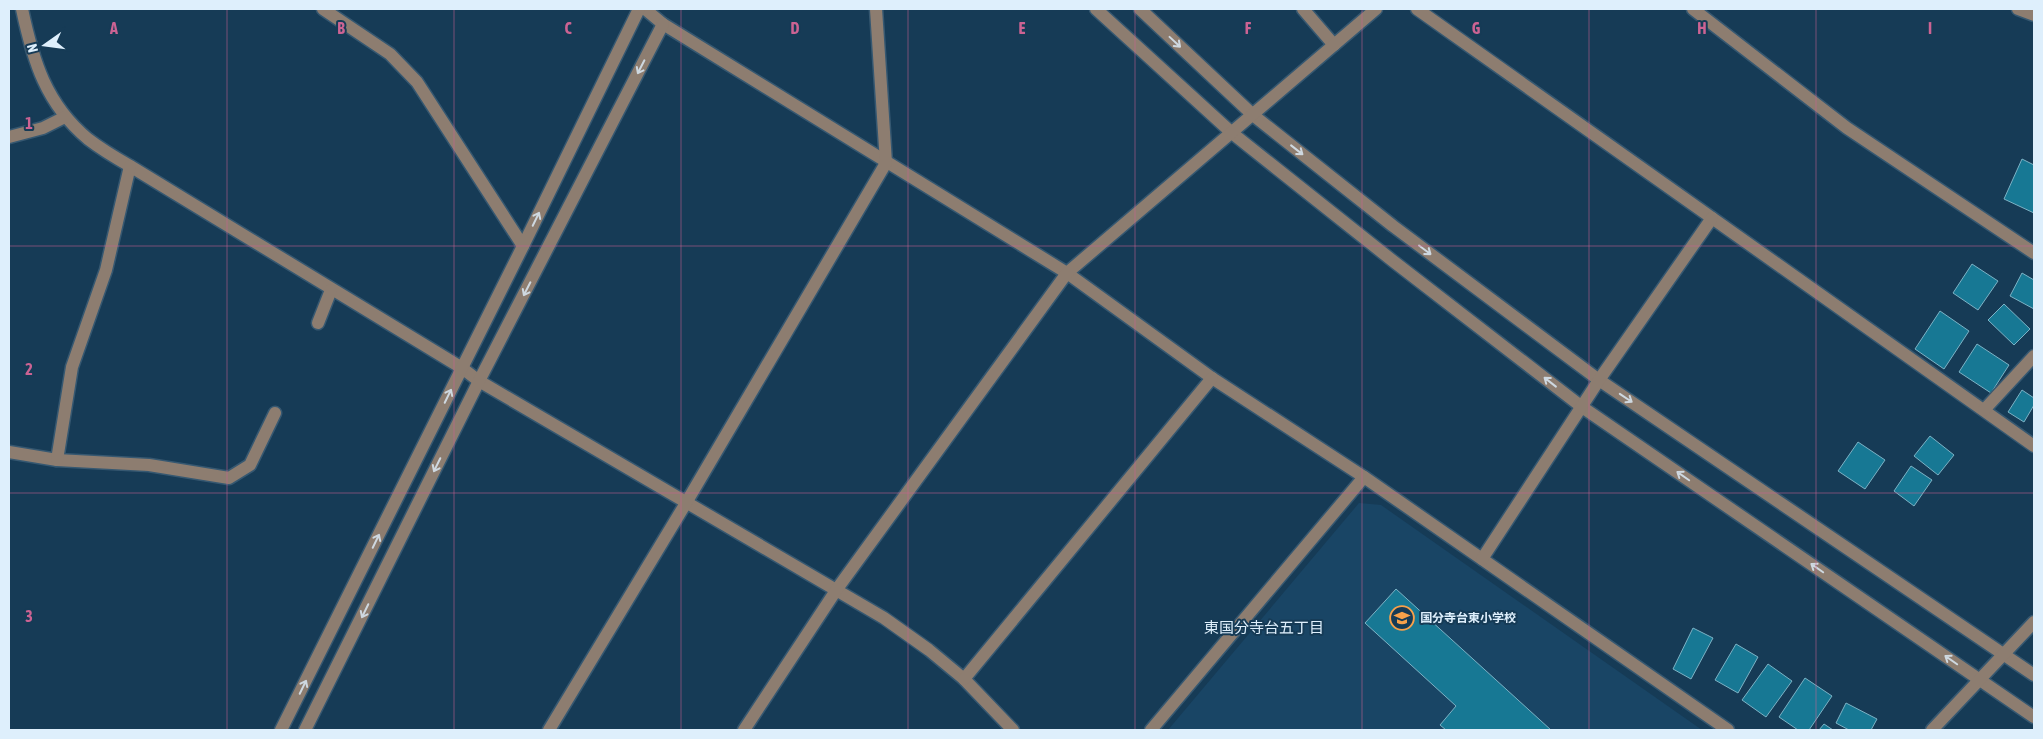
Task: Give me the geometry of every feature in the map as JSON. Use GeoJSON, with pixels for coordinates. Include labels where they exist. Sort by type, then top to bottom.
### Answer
{"type":"FeatureCollection","features":[{"type":"Feature","properties":{"kind":"street"},"geometry":{"type":"LineString","coordinates":[[22,9],[29,41],[47,91],[65,117],[89,140],[331,290],[462,368],[480,381],[884,618],[929,650],[964,679],[1012,730]]}},
{"type":"Feature","properties":{"kind":"street"},"geometry":{"type":"LineString","coordinates":[[323,9],[390,54],[417,82],[523,246]]}},
{"type":"Feature","properties":{"kind":"street"},"geometry":{"type":"LineString","coordinates":[[281,730],[523,246],[639,9]]}},
{"type":"Feature","properties":{"kind":"street"},"geometry":{"type":"LineString","coordinates":[[645,9],[663,24],[1067,274],[1212,378],[1364,477],[1728,730]]}},
{"type":"Feature","properties":{"kind":"street"},"geometry":{"type":"LineString","coordinates":[[550,730],[886,163],[876,9]]}},
{"type":"Feature","properties":{"kind":"street"},"geometry":{"type":"LineString","coordinates":[[1096,9],[1232,132],[1393,261],[1582,407],[2034,718]]}},
{"type":"Feature","properties":{"kind":"street"},"geometry":{"type":"LineString","coordinates":[[1140,9],[1253,115],[1393,226],[1599,380],[2034,675]]}},
{"type":"Feature","properties":{"kind":"street"},"geometry":{"type":"LineString","coordinates":[[1303,9],[1334,45]]}},
{"type":"Feature","properties":{"kind":"street"},"geometry":{"type":"LineString","coordinates":[[744,730],[837,589],[1067,274],[1376,9]]}},
{"type":"Feature","properties":{"kind":"street"},"geometry":{"type":"LineString","coordinates":[[1417,9],[2034,446]]}},
{"type":"Feature","properties":{"kind":"street"},"geometry":{"type":"LineString","coordinates":[[1693,9],[1847,128],[2034,253]]}},
{"type":"Feature","properties":{"kind":"street"},"geometry":{"type":"LineString","coordinates":[[2018,9],[2034,15]]}},
{"type":"Feature","properties":{"kind":"street"},"geometry":{"type":"LineString","coordinates":[[306,730],[480,381],[663,24]]}},
{"type":"Feature","properties":{"kind":"street"},"geometry":{"type":"LineString","coordinates":[[9,136],[43,128],[65,117]]}},
{"type":"Feature","properties":{"kind":"street"},"geometry":{"type":"LineString","coordinates":[[57,460],[72,367],[106,270],[130,166]]}},
{"type":"Feature","properties":{"kind":"street"},"geometry":{"type":"LineString","coordinates":[[1482,558],[1599,380],[1712,218]]}},
{"type":"Feature","properties":{"kind":"street"},"geometry":{"type":"LineString","coordinates":[[318,323],[331,290]]}},
{"type":"Feature","properties":{"kind":"street"},"geometry":{"type":"LineString","coordinates":[[1984,410],[2034,356]]}},
{"type":"Feature","properties":{"kind":"street"},"geometry":{"type":"LineString","coordinates":[[964,679],[1212,378]]}},
{"type":"Feature","properties":{"kind":"street"},"geometry":{"type":"LineString","coordinates":[[9,452],[57,460],[149,465],[229,478],[250,465],[275,414]]}},
{"type":"Feature","properties":{"kind":"street"},"geometry":{"type":"LineString","coordinates":[[1150,730],[1364,477]]}},
{"type":"Feature","properties":{"kind":"street"},"geometry":{"type":"LineString","coordinates":[[1932,730],[2034,622]]}},
{"type":"Feature","properties":{"kind":"shaded area","name":"国分寺台東小学校"},"geometry":{"type":"Polygon","coordinates":[[[1359,503],[1381,505],[1702,730],[1168,730],[1359,503]]]}},
{"type":"Feature","properties":{"kind":"building"},"geometry":{"type":"Polygon","coordinates":[[[2022,159],[2034,165],[2034,213],[2004,199],[2022,159]]]}},
{"type":"Feature","properties":{"kind":"building"},"geometry":{"type":"Polygon","coordinates":[[[1972,264],[1998,281],[1978,310],[1953,293],[1972,264]]]}},
{"type":"Feature","properties":{"kind":"building"},"geometry":{"type":"Polygon","coordinates":[[[2022,273],[2034,280],[2034,309],[2010,296],[2022,273]]]}},
{"type":"Feature","properties":{"kind":"building"},"geometry":{"type":"Polygon","coordinates":[[[2004,304],[2030,329],[2014,345],[1988,320],[2004,304]]]}},
{"type":"Feature","properties":{"kind":"building"},"geometry":{"type":"Polygon","coordinates":[[[1940,311],[1969,331],[1944,369],[1915,349],[1940,311]]]}},
{"type":"Feature","properties":{"kind":"building"},"geometry":{"type":"Polygon","coordinates":[[[1977,344],[2009,365],[1991,393],[1959,372],[1977,344]]]}},
{"type":"Feature","properties":{"kind":"building"},"geometry":{"type":"Polygon","coordinates":[[[2022,390],[2034,398],[2034,405],[2024,422],[2008,412],[2022,390]]]}},
{"type":"Feature","properties":{"kind":"building"},"geometry":{"type":"Polygon","coordinates":[[[1930,436],[1954,455],[1938,475],[1914,456],[1930,436]]]}},
{"type":"Feature","properties":{"kind":"building"},"geometry":{"type":"Polygon","coordinates":[[[1858,442],[1885,460],[1865,489],[1838,471],[1858,442]]]}},
{"type":"Feature","properties":{"kind":"building"},"geometry":{"type":"Polygon","coordinates":[[[1911,466],[1932,480],[1914,506],[1894,491],[1911,466]]]}},
{"type":"Feature","properties":{"kind":"building"},"geometry":{"type":"Polygon","coordinates":[[[1396,589],[1551,730],[1446,730],[1440,725],[1456,706],[1365,623],[1396,589]]]}},
{"type":"Feature","properties":{"kind":"building"},"geometry":{"type":"Polygon","coordinates":[[[1693,628],[1713,638],[1691,679],[1673,669],[1693,628]]]}},
{"type":"Feature","properties":{"kind":"building"},"geometry":{"type":"Polygon","coordinates":[[[1736,644],[1758,657],[1738,693],[1715,680],[1736,644]]]}},
{"type":"Feature","properties":{"kind":"building"},"geometry":{"type":"Polygon","coordinates":[[[1768,664],[1792,681],[1766,717],[1742,700],[1768,664]]]}},
{"type":"Feature","properties":{"kind":"building"},"geometry":{"type":"Polygon","coordinates":[[[1805,678],[1832,696],[1809,730],[1798,730],[1779,717],[1805,678]]]}},
{"type":"Feature","properties":{"kind":"building"},"geometry":{"type":"Polygon","coordinates":[[[1846,703],[1877,719],[1871,730],[1849,730],[1836,723],[1846,703]]]}},
{"type":"Feature","properties":{"kind":"building"},"geometry":{"type":"Polygon","coordinates":[[[1824,724],[1833,730],[1819,730],[1824,724]]]}},
{"type":"Feature","properties":{"kind":"place","name":"国分寺台東小学校"},"geometry":{"type":"Point","coordinates":[1402,618]}},
{"type":"Feature","properties":{"kind":"district","name":"東国分寺台五丁目"},"geometry":{"type":"Point","coordinates":[1264,627]}}]}
